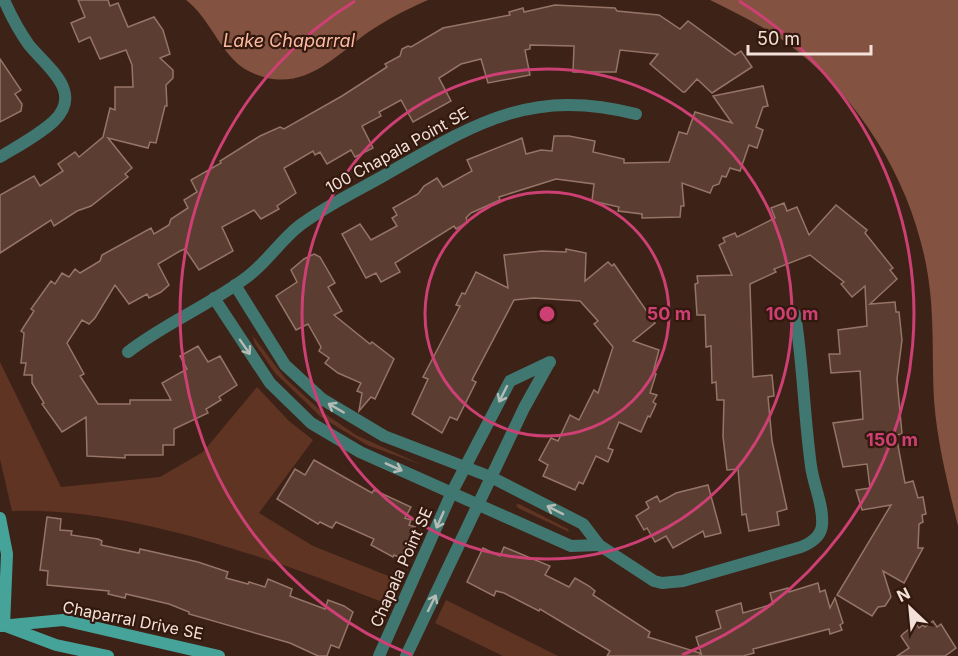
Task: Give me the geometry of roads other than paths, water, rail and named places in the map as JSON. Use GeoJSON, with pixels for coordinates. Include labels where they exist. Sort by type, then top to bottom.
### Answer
{"type":"FeatureCollection","features":[{"type":"Feature","properties":{"kind":"street"},"geometry":{"type":"LineString","coordinates":[[0,157],[53,122],[63,110],[66,100],[60,79],[27,42],[4,0]]}},
{"type":"Feature","properties":{"kind":"street","name":"100 Chapala Point SE"},"geometry":{"type":"LineString","coordinates":[[128,352],[166,325],[236,285],[309,219],[472,125],[509,112],[557,104],[593,105],[636,114]]}},
{"type":"Feature","properties":{"kind":"street"},"geometry":{"type":"LineString","coordinates":[[236,285],[285,365],[322,399],[384,436],[491,477],[583,524],[600,545],[633,564],[654,581],[673,583],[801,547],[811,543],[818,536],[822,519],[812,478],[795,314]]}},
{"type":"Feature","properties":{"kind":"street"},"geometry":{"type":"LineString","coordinates":[[214,298],[270,383],[311,423],[360,452],[479,503],[571,546],[600,545]]}},
{"type":"Feature","properties":{"kind":"street","name":"Chapala Point SE"},"geometry":{"type":"LineString","coordinates":[[379,656],[452,492],[510,381],[550,362],[524,408],[491,477]]}},
{"type":"Feature","properties":{"kind":"street"},"geometry":{"type":"LineString","coordinates":[[406,656],[491,477]]}},
{"type":"Feature","properties":{"kind":"street"},"geometry":{"type":"LineString","coordinates":[[0,518],[7,554],[2,626],[56,645],[108,656]]}},
{"type":"Feature","properties":{"kind":"street","name":"Chaparral Drive SE"},"geometry":{"type":"LineString","coordinates":[[2,626],[63,620],[219,656]]}},
{"type":"Feature","properties":{"kind":"water","name":"Lake Chaparral"},"geometry":{"type":"Polygon","coordinates":[[[186,0],[428,0],[374,28],[321,68],[296,78],[282,80],[259,76],[238,64],[186,0]]]}},
{"type":"Feature","properties":{"kind":"water"},"geometry":{"type":"Polygon","coordinates":[[[710,0],[958,0],[958,526],[935,416],[931,305],[924,256],[915,222],[887,157],[868,127],[822,73],[776,35],[710,0]]]}}]}
